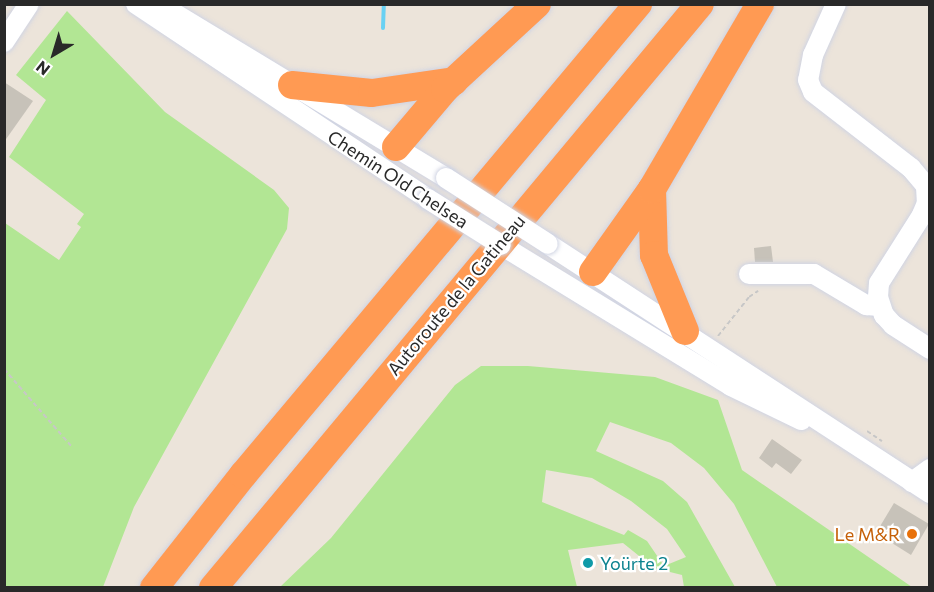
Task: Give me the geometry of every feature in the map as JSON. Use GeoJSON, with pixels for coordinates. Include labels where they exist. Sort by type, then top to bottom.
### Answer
{"type":"FeatureCollection","features":[{"type":"Feature","properties":{"kind":"highway"},"geometry":{"type":"LineString","coordinates":[[393,161],[454,81],[537,4]]}},
{"type":"Feature","properties":{"kind":"highway"},"geometry":{"type":"LineString","coordinates":[[154,588],[264,450],[638,4]]}},
{"type":"Feature","properties":{"kind":"highway","name":"Autoroute de la Gatineau"},"geometry":{"type":"LineString","coordinates":[[213,588],[700,4]]}},
{"type":"Feature","properties":{"kind":"highway"},"geometry":{"type":"LineString","coordinates":[[593,272],[652,189],[760,4]]}},
{"type":"Feature","properties":{"kind":"highway"},"geometry":{"type":"LineString","coordinates":[[292,85],[372,93],[454,81]]}},
{"type":"Feature","properties":{"kind":"highway"},"geometry":{"type":"LineString","coordinates":[[652,189],[654,255],[685,331]]}},
{"type":"Feature","properties":{"kind":"street"},"geometry":{"type":"LineString","coordinates":[[4,42],[29,4]]}},
{"type":"Feature","properties":{"kind":"street","name":"Chemin Old Chelsea"},"geometry":{"type":"LineString","coordinates":[[136,4],[393,161],[446,178],[685,331],[855,446],[930,493]]}},
{"type":"Feature","properties":{"kind":"street"},"geometry":{"type":"LineString","coordinates":[[836,4],[809,70],[813,93],[911,168],[928,192],[922,215],[879,283],[880,306],[893,325],[930,349]]}},
{"type":"Feature","properties":{"kind":"street","name":"Chemin Old Chelsea"},"geometry":{"type":"LineString","coordinates":[[172,8],[292,85],[393,161],[428,199],[732,386],[855,446]]}},
{"type":"Feature","properties":{"kind":"street"},"geometry":{"type":"LineString","coordinates":[[556,279],[593,272]]}},
{"type":"Feature","properties":{"kind":"street"},"geometry":{"type":"LineString","coordinates":[[749,274],[814,274],[866,305],[880,306]]}},
{"type":"Feature","properties":{"kind":"street"},"geometry":{"type":"LineString","coordinates":[[912,482],[930,469]]}},
{"type":"Feature","properties":{"kind":"path"},"geometry":{"type":"LineString","coordinates":[[716,337],[748,297],[767,289]]}},
{"type":"Feature","properties":{"kind":"path"},"geometry":{"type":"LineString","coordinates":[[4,369],[73,448]]}},
{"type":"Feature","properties":{"kind":"green space"},"geometry":{"type":"Polygon","coordinates":[[[67,11],[165,112],[274,190],[289,208],[287,229],[134,507],[103,587],[5,587],[5,223],[59,260],[81,227],[77,224],[84,214],[9,157],[46,100],[16,75],[67,11]]]}},
{"type":"Feature","properties":{"kind":"green space"},"geometry":{"type":"Polygon","coordinates":[[[481,366],[528,366],[655,377],[718,400],[742,470],[912,587],[777,587],[734,504],[704,468],[671,443],[610,422],[596,451],[663,481],[687,502],[735,587],[684,587],[682,575],[654,568],[623,543],[568,550],[577,587],[280,587],[331,538],[455,385],[481,366]],[[546,470],[542,502],[624,535],[628,530],[647,541],[664,566],[686,557],[667,529],[631,501],[592,478],[546,470]]]}},
{"type":"Feature","properties":{"kind":"building"},"geometry":{"type":"Polygon","coordinates":[[[4,82],[33,101],[4,142],[4,82]]]}},
{"type":"Feature","properties":{"kind":"building"},"geometry":{"type":"Polygon","coordinates":[[[771,246],[773,262],[755,262],[754,248],[771,246]]]}},
{"type":"Feature","properties":{"kind":"building"},"geometry":{"type":"Polygon","coordinates":[[[772,439],[802,460],[791,474],[776,463],[772,468],[759,458],[772,439]]]}},
{"type":"Feature","properties":{"kind":"building"},"geometry":{"type":"Polygon","coordinates":[[[894,503],[929,524],[911,555],[876,533],[894,503]]]}},
{"type":"Feature","properties":{"kind":"waterway"},"geometry":{"type":"LineString","coordinates":[[383,28],[384,4]]}},
{"type":"Feature","properties":{"kind":"place","name":"Le M&R"},"geometry":{"type":"Point","coordinates":[912,534]}},
{"type":"Feature","properties":{"kind":"place","name":"Yoürte 2"},"geometry":{"type":"Point","coordinates":[588,563]}}]}
